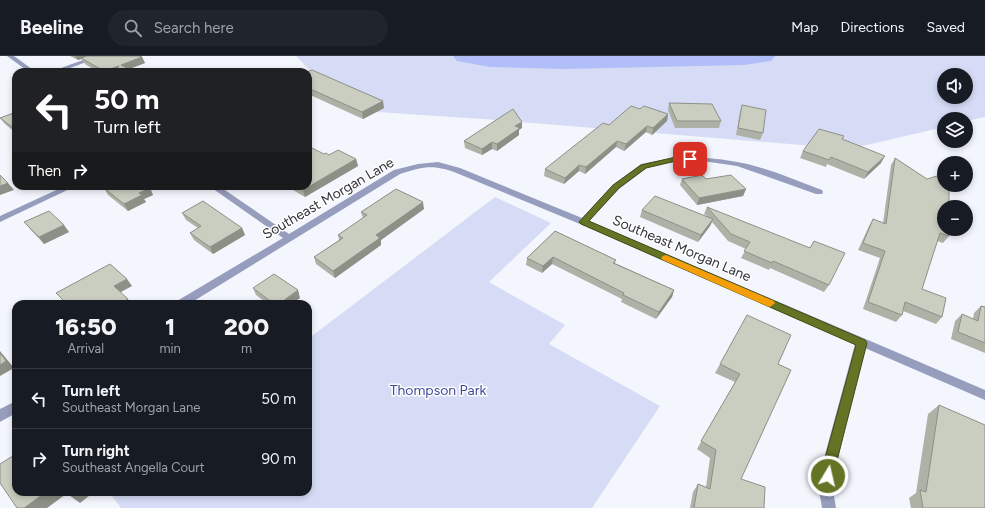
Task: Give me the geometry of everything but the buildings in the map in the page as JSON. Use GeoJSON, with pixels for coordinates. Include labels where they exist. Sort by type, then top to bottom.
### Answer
{"type":"FeatureCollection","features":[{"type":"Feature","properties":{"kind":"street"},"geometry":{"type":"LineString","coordinates":[[10,56],[27,68]]}},
{"type":"Feature","properties":{"kind":"street"},"geometry":{"type":"LineString","coordinates":[[65,68],[100,56]]}},
{"type":"Feature","properties":{"kind":"street"},"geometry":{"type":"LineString","coordinates":[[583,222],[616,187],[644,166],[676,159],[703,159],[738,164],[819,192]]}},
{"type":"Feature","properties":{"kind":"street","name":"Southeast Morgan Lane"},"geometry":{"type":"LineString","coordinates":[[187,300],[288,237],[397,172],[418,166],[438,164],[457,170],[583,222],[985,395]]}},
{"type":"Feature","properties":{"kind":"street"},"geometry":{"type":"LineString","coordinates":[[0,218],[63,190]]}},
{"type":"Feature","properties":{"kind":"street"},"geometry":{"type":"LineString","coordinates":[[219,190],[288,237]]}},
{"type":"Feature","properties":{"kind":"street"},"geometry":{"type":"LineString","coordinates":[[829,508],[826,490],[830,462],[862,343]]}},
{"type":"Feature","properties":{"kind":"street"},"geometry":{"type":"LineString","coordinates":[[0,416],[12,408]]}},
{"type":"Feature","properties":{"kind":"green space"},"geometry":{"type":"Polygon","coordinates":[[[296,56],[985,56],[985,117],[973,120],[973,112],[937,112],[937,129],[850,149],[497,120],[348,110],[312,73],[312,68],[308,68],[296,56]]]}},
{"type":"Feature","properties":{"kind":"green space","name":"Thompson Park"},"geometry":{"type":"Polygon","coordinates":[[[495,197],[551,223],[489,282],[565,325],[549,344],[660,406],[592,508],[121,508],[112,496],[312,496],[312,336],[495,197]]]}},
{"type":"Feature","properties":{"kind":"waterway"},"geometry":{"type":"LineString","coordinates":[[465,56],[490,60],[564,62],[744,58],[763,56]]}},
{"type":"Feature","properties":{"kind":"slow traffic"},"geometry":{"type":"LineString","coordinates":[[666,258],[770,303]]}},
{"type":"Feature","properties":{"kind":"route"},"geometry":{"type":"LineString","coordinates":[[690,159],[676,159],[644,166],[616,187],[583,222],[862,343],[830,462],[828,476]]}}]}
